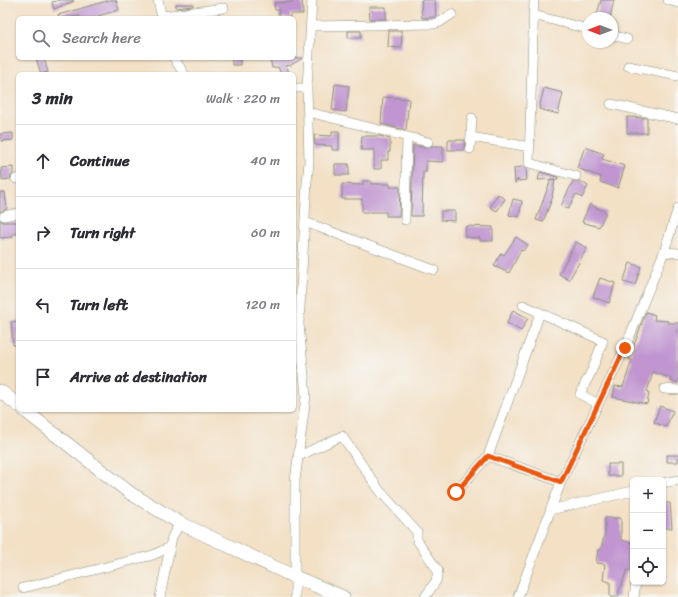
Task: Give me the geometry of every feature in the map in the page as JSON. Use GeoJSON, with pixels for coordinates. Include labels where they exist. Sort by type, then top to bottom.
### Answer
{"type":"FeatureCollection","features":[{"type":"Feature","properties":{"kind":"street"},"geometry":{"type":"LineString","coordinates":[[158,0],[162,16]]}},
{"type":"Feature","properties":{"kind":"street"},"geometry":{"type":"LineString","coordinates":[[295,597],[295,481],[306,396],[299,324],[309,162],[308,88],[312,0]]}},
{"type":"Feature","properties":{"kind":"street"},"geometry":{"type":"LineString","coordinates":[[534,0],[529,163],[576,176]]}},
{"type":"Feature","properties":{"kind":"street"},"geometry":{"type":"LineString","coordinates":[[668,0],[678,3]]}},
{"type":"Feature","properties":{"kind":"street"},"geometry":{"type":"LineString","coordinates":[[169,16],[224,8]]}},
{"type":"Feature","properties":{"kind":"street"},"geometry":{"type":"LineString","coordinates":[[310,26],[434,24],[452,14]]}},
{"type":"Feature","properties":{"kind":"street"},"geometry":{"type":"LineString","coordinates":[[533,15],[582,27]]}},
{"type":"Feature","properties":{"kind":"street"},"geometry":{"type":"LineString","coordinates":[[618,37],[627,39]]}},
{"type":"Feature","properties":{"kind":"street"},"geometry":{"type":"LineString","coordinates":[[175,60],[183,72]]}},
{"type":"Feature","properties":{"kind":"street"},"geometry":{"type":"LineString","coordinates":[[628,66],[678,76]]}},
{"type":"Feature","properties":{"kind":"street"},"geometry":{"type":"LineString","coordinates":[[296,88],[308,88]]}},
{"type":"Feature","properties":{"kind":"street"},"geometry":{"type":"LineString","coordinates":[[611,104],[678,119]]}},
{"type":"Feature","properties":{"kind":"street"},"geometry":{"type":"LineString","coordinates":[[308,112],[428,142]]}},
{"type":"Feature","properties":{"kind":"street"},"geometry":{"type":"LineString","coordinates":[[470,149],[472,118]]}},
{"type":"Feature","properties":{"kind":"street"},"geometry":{"type":"LineString","coordinates":[[405,220],[407,137]]}},
{"type":"Feature","properties":{"kind":"street"},"geometry":{"type":"LineString","coordinates":[[470,137],[530,147]]}},
{"type":"Feature","properties":{"kind":"street"},"geometry":{"type":"LineString","coordinates":[[518,597],[561,482],[625,348],[664,252],[678,208]]}},
{"type":"Feature","properties":{"kind":"street"},"geometry":{"type":"LineString","coordinates":[[4,216],[16,213]]}},
{"type":"Feature","properties":{"kind":"street"},"geometry":{"type":"LineString","coordinates":[[305,222],[434,270]]}},
{"type":"Feature","properties":{"kind":"street"},"geometry":{"type":"LineString","coordinates":[[296,238],[304,238]]}},
{"type":"Feature","properties":{"kind":"street"},"geometry":{"type":"LineString","coordinates":[[664,252],[678,253]]}},
{"type":"Feature","properties":{"kind":"street"},"geometry":{"type":"LineString","coordinates":[[522,305],[603,341],[592,370],[580,394],[598,404]]}},
{"type":"Feature","properties":{"kind":"street"},"geometry":{"type":"LineString","coordinates":[[456,492],[488,456],[540,313]]}},
{"type":"Feature","properties":{"kind":"street"},"geometry":{"type":"LineString","coordinates":[[664,389],[678,390]]}},
{"type":"Feature","properties":{"kind":"street"},"geometry":{"type":"LineString","coordinates":[[0,391],[16,403]]}},
{"type":"Feature","properties":{"kind":"street"},"geometry":{"type":"LineString","coordinates":[[27,412],[130,493],[180,522],[295,577],[343,597]]}},
{"type":"Feature","properties":{"kind":"street"},"geometry":{"type":"LineString","coordinates":[[298,456],[342,436],[380,491],[417,532],[418,540],[438,571],[436,581],[425,597]]}},
{"type":"Feature","properties":{"kind":"street"},"geometry":{"type":"LineString","coordinates":[[488,456],[561,482]]}},
{"type":"Feature","properties":{"kind":"street"},"geometry":{"type":"LineString","coordinates":[[666,483],[678,480]]}},
{"type":"Feature","properties":{"kind":"street"},"geometry":{"type":"LineString","coordinates":[[550,510],[630,492]]}},
{"type":"Feature","properties":{"kind":"street"},"geometry":{"type":"LineString","coordinates":[[160,597],[172,537],[180,522]]}},
{"type":"Feature","properties":{"kind":"street"},"geometry":{"type":"LineString","coordinates":[[23,588],[153,554],[170,546]]}},
{"type":"Feature","properties":{"kind":"street"},"geometry":{"type":"LineString","coordinates":[[634,597],[636,585]]}},
{"type":"Feature","properties":{"kind":"building"},"geometry":{"type":"Polygon","coordinates":[[[61,0],[74,1],[54,9],[52,2],[61,0]]]}},
{"type":"Feature","properties":{"kind":"building"},"geometry":{"type":"Polygon","coordinates":[[[110,0],[116,0],[119,10],[98,16],[58,15],[110,0]]]}},
{"type":"Feature","properties":{"kind":"building"},"geometry":{"type":"Polygon","coordinates":[[[292,0],[302,0],[303,14],[279,16],[279,10],[275,10],[274,3],[292,2],[292,0]]]}},
{"type":"Feature","properties":{"kind":"building"},"geometry":{"type":"Polygon","coordinates":[[[421,0],[435,0],[436,17],[422,18],[421,0]]]}},
{"type":"Feature","properties":{"kind":"building"},"geometry":{"type":"Polygon","coordinates":[[[601,0],[614,0],[611,12],[598,12],[601,0]]]}},
{"type":"Feature","properties":{"kind":"building"},"geometry":{"type":"Polygon","coordinates":[[[176,4],[193,4],[193,6],[176,8],[176,4]]]}},
{"type":"Feature","properties":{"kind":"building"},"geometry":{"type":"Polygon","coordinates":[[[369,7],[386,7],[386,19],[370,19],[369,7]]]}},
{"type":"Feature","properties":{"kind":"building"},"geometry":{"type":"Polygon","coordinates":[[[348,31],[361,31],[361,38],[348,38],[348,31]]]}},
{"type":"Feature","properties":{"kind":"building"},"geometry":{"type":"Polygon","coordinates":[[[389,31],[402,31],[401,48],[388,47],[389,31]]]}},
{"type":"Feature","properties":{"kind":"building"},"geometry":{"type":"Polygon","coordinates":[[[296,58],[303,58],[291,65],[286,66],[289,72],[280,72],[278,67],[272,68],[270,60],[296,60],[296,58]]]}},
{"type":"Feature","properties":{"kind":"building"},"geometry":{"type":"Polygon","coordinates":[[[37,60],[45,60],[48,72],[40,72],[37,60]]]}},
{"type":"Feature","properties":{"kind":"building"},"geometry":{"type":"Polygon","coordinates":[[[232,60],[240,60],[240,65],[232,65],[232,60]]]}},
{"type":"Feature","properties":{"kind":"building"},"geometry":{"type":"Polygon","coordinates":[[[335,84],[349,86],[346,112],[332,110],[335,84]]]}},
{"type":"Feature","properties":{"kind":"building"},"geometry":{"type":"Polygon","coordinates":[[[544,88],[563,93],[558,114],[539,109],[544,88]]]}},
{"type":"Feature","properties":{"kind":"building"},"geometry":{"type":"Polygon","coordinates":[[[383,97],[409,99],[406,130],[381,124],[383,97]]]}},
{"type":"Feature","properties":{"kind":"building"},"geometry":{"type":"Polygon","coordinates":[[[627,117],[647,118],[647,133],[627,133],[627,117]]]}},
{"type":"Feature","properties":{"kind":"building"},"geometry":{"type":"Polygon","coordinates":[[[332,131],[339,131],[339,150],[332,150],[332,146],[315,145],[314,135],[332,136],[332,131]]]}},
{"type":"Feature","properties":{"kind":"building"},"geometry":{"type":"Polygon","coordinates":[[[13,133],[13,140],[1,141],[0,134],[13,133]]]}},
{"type":"Feature","properties":{"kind":"building"},"geometry":{"type":"Polygon","coordinates":[[[362,136],[380,136],[390,139],[390,152],[388,152],[388,160],[381,160],[381,169],[374,169],[374,150],[361,150],[362,136]]]}},
{"type":"Feature","properties":{"kind":"building"},"geometry":{"type":"Polygon","coordinates":[[[448,140],[465,140],[464,150],[448,150],[448,140]]]}},
{"type":"Feature","properties":{"kind":"building"},"geometry":{"type":"Polygon","coordinates":[[[413,145],[427,148],[432,146],[443,146],[443,162],[426,161],[426,172],[423,172],[422,216],[411,216],[413,145]]]}},
{"type":"Feature","properties":{"kind":"building"},"geometry":{"type":"Polygon","coordinates":[[[585,147],[604,154],[602,159],[625,166],[618,188],[600,182],[601,177],[577,168],[585,147]]]}},
{"type":"Feature","properties":{"kind":"building"},"geometry":{"type":"Polygon","coordinates":[[[335,164],[349,164],[349,175],[335,175],[335,164]]]}},
{"type":"Feature","properties":{"kind":"building"},"geometry":{"type":"Polygon","coordinates":[[[13,167],[13,174],[10,179],[2,180],[1,168],[13,167]]]}},
{"type":"Feature","properties":{"kind":"building"},"geometry":{"type":"Polygon","coordinates":[[[514,168],[526,168],[527,180],[517,181],[518,179],[515,183],[514,168]]]}},
{"type":"Feature","properties":{"kind":"building"},"geometry":{"type":"Polygon","coordinates":[[[540,172],[558,177],[558,179],[538,180],[540,172]]]}},
{"type":"Feature","properties":{"kind":"building"},"geometry":{"type":"Polygon","coordinates":[[[551,179],[555,180],[553,196],[543,222],[536,220],[551,179]]]}},
{"type":"Feature","properties":{"kind":"building"},"geometry":{"type":"Polygon","coordinates":[[[363,181],[371,181],[371,184],[390,184],[390,187],[400,187],[399,216],[386,216],[386,212],[362,212],[362,199],[342,199],[342,184],[363,185],[363,181]]]}},
{"type":"Feature","properties":{"kind":"building"},"geometry":{"type":"Polygon","coordinates":[[[573,181],[580,181],[588,186],[582,198],[576,194],[568,209],[561,206],[573,181]]]}},
{"type":"Feature","properties":{"kind":"building"},"geometry":{"type":"Polygon","coordinates":[[[0,192],[5,192],[7,209],[0,212],[0,192]]]}},
{"type":"Feature","properties":{"kind":"building"},"geometry":{"type":"Polygon","coordinates":[[[498,194],[505,199],[497,211],[490,207],[498,194]]]}},
{"type":"Feature","properties":{"kind":"building"},"geometry":{"type":"Polygon","coordinates":[[[513,199],[522,201],[519,217],[509,215],[513,199]]]}},
{"type":"Feature","properties":{"kind":"building"},"geometry":{"type":"Polygon","coordinates":[[[590,204],[606,212],[599,227],[582,222],[590,204]]]}},
{"type":"Feature","properties":{"kind":"building"},"geometry":{"type":"Polygon","coordinates":[[[441,211],[455,211],[455,221],[441,220],[441,211]]]}},
{"type":"Feature","properties":{"kind":"building"},"geometry":{"type":"Polygon","coordinates":[[[0,220],[3,222],[16,222],[16,234],[12,234],[13,237],[0,238],[0,220]]]}},
{"type":"Feature","properties":{"kind":"building"},"geometry":{"type":"Polygon","coordinates":[[[466,226],[493,227],[493,241],[480,241],[480,238],[465,237],[466,226]]]}},
{"type":"Feature","properties":{"kind":"building"},"geometry":{"type":"Polygon","coordinates":[[[516,237],[528,245],[523,251],[521,250],[509,273],[494,266],[501,253],[504,255],[516,237]]]}},
{"type":"Feature","properties":{"kind":"building"},"geometry":{"type":"Polygon","coordinates":[[[576,242],[587,248],[569,280],[559,274],[576,242]]]}},
{"type":"Feature","properties":{"kind":"building"},"geometry":{"type":"Polygon","coordinates":[[[630,263],[641,267],[635,285],[623,282],[630,263]]]}},
{"type":"Feature","properties":{"kind":"building"},"geometry":{"type":"Polygon","coordinates":[[[600,278],[615,283],[609,303],[593,297],[600,278]]]}},
{"type":"Feature","properties":{"kind":"building"},"geometry":{"type":"Polygon","coordinates":[[[513,310],[528,318],[521,331],[507,323],[513,310]]]}},
{"type":"Feature","properties":{"kind":"building"},"geometry":{"type":"Polygon","coordinates":[[[646,312],[655,315],[654,320],[668,321],[668,323],[678,323],[678,383],[670,381],[671,378],[653,372],[647,392],[649,393],[647,404],[613,397],[615,386],[623,387],[632,360],[629,359],[646,312]]]}},
{"type":"Feature","properties":{"kind":"building"},"geometry":{"type":"Polygon","coordinates":[[[16,321],[16,345],[13,345],[11,322],[16,321]]]}},
{"type":"Feature","properties":{"kind":"building"},"geometry":{"type":"Polygon","coordinates":[[[660,406],[673,411],[666,427],[654,422],[660,406]]]}},
{"type":"Feature","properties":{"kind":"building"},"geometry":{"type":"Polygon","coordinates":[[[667,455],[678,455],[678,462],[667,462],[667,455]]]}},
{"type":"Feature","properties":{"kind":"building"},"geometry":{"type":"Polygon","coordinates":[[[608,464],[621,464],[621,476],[608,476],[608,464]]]}},
{"type":"Feature","properties":{"kind":"building"},"geometry":{"type":"Polygon","coordinates":[[[666,503],[670,503],[672,528],[666,528],[666,503]]]}},
{"type":"Feature","properties":{"kind":"building"},"geometry":{"type":"Polygon","coordinates":[[[605,518],[621,518],[621,540],[630,542],[630,571],[627,570],[619,591],[619,597],[610,597],[610,582],[603,580],[605,564],[596,563],[598,550],[601,550],[605,532],[605,518]]]}},
{"type":"Feature","properties":{"kind":"route"},"geometry":{"type":"LineString","coordinates":[[456,492],[488,456],[561,482],[625,348]]}}]}
